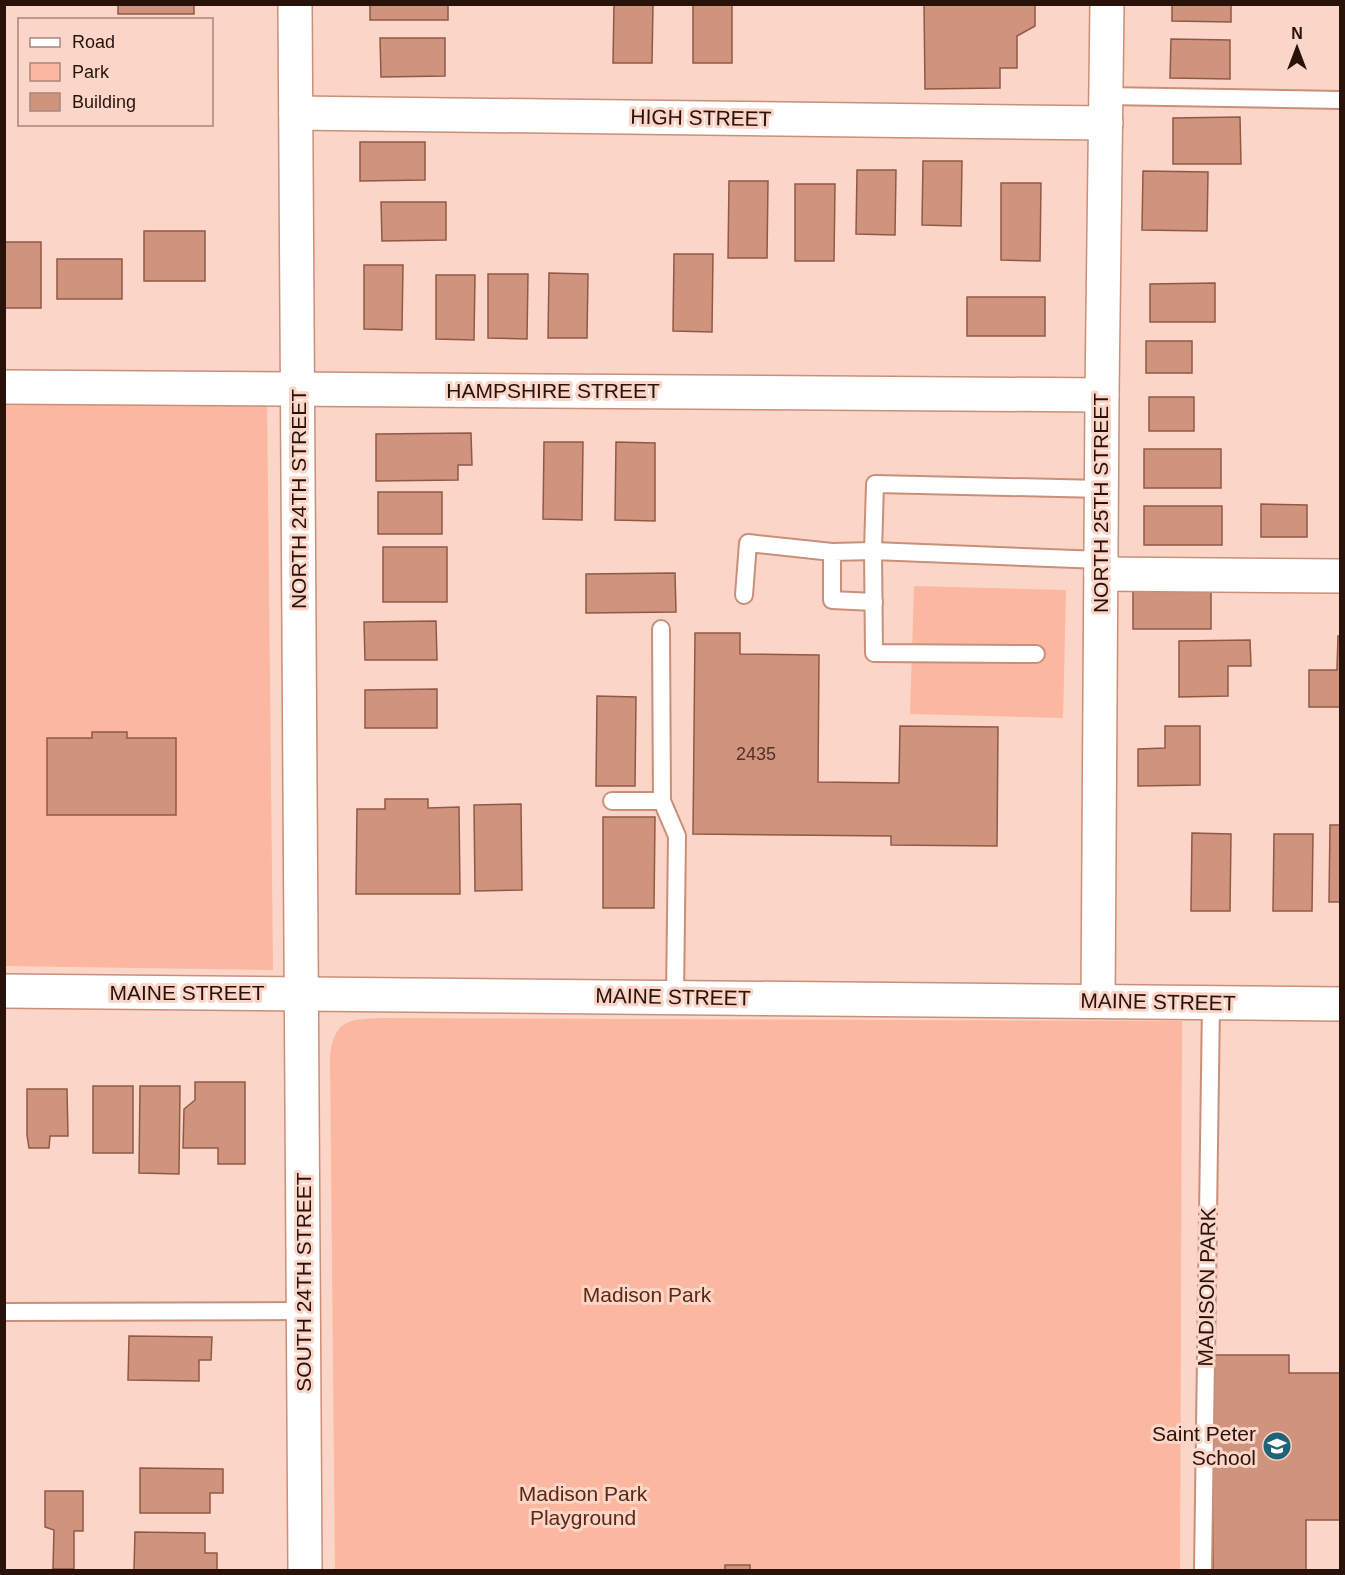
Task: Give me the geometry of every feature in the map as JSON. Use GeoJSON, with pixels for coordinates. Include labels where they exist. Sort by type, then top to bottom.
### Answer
{"type":"FeatureCollection","features":[{"type":"Feature","properties":{"kind":"street","name":"NORTH 24TH STREET"},"geometry":{"type":"LineString","coordinates":[[296,4],[303,993]]}},
{"type":"Feature","properties":{"kind":"street","name":"NORTH 25TH STREET"},"geometry":{"type":"LineString","coordinates":[[1098,1002],[1107,4]]}},
{"type":"Feature","properties":{"kind":"street","name":"HIGH STREET"},"geometry":{"type":"LineString","coordinates":[[297,113],[1106,110]]}},
{"type":"Feature","properties":{"kind":"street","name":"HAMPSHIRE STREET"},"geometry":{"type":"LineString","coordinates":[[4,387],[1102,394]]}},
{"type":"Feature","properties":{"kind":"street"},"geometry":{"type":"LineString","coordinates":[[1101,567],[1341,576]]}},
{"type":"Feature","properties":{"kind":"street","name":"MAINE STREET"},"geometry":{"type":"LineString","coordinates":[[4,991],[1341,1004]]}},
{"type":"Feature","properties":{"kind":"street","name":"SOUTH 24TH STREET"},"geometry":{"type":"LineString","coordinates":[[303,993],[305,1570]]}},
{"type":"Feature","properties":{"kind":"lane"},"geometry":{"type":"LineString","coordinates":[[1106,110],[1341,100]]}},
{"type":"Feature","properties":{"kind":"lane"},"geometry":{"type":"LineString","coordinates":[[1036,654],[874,653],[875,484],[1102,489]]}},
{"type":"Feature","properties":{"kind":"lane"},"geometry":{"type":"LineString","coordinates":[[744,595],[748,543],[832,552],[873,551],[1101,567]]}},
{"type":"Feature","properties":{"kind":"lane"},"geometry":{"type":"LineString","coordinates":[[832,552],[832,600],[874,602]]}},
{"type":"Feature","properties":{"kind":"lane"},"geometry":{"type":"LineString","coordinates":[[661,629],[662,801],[677,836],[675,997]]}},
{"type":"Feature","properties":{"kind":"lane"},"geometry":{"type":"LineString","coordinates":[[612,801],[662,801]]}},
{"type":"Feature","properties":{"kind":"lane","name":"MADISON PARK"},"geometry":{"type":"LineString","coordinates":[[1203,1570],[1211,1003]]}},
{"type":"Feature","properties":{"kind":"lane"},"geometry":{"type":"LineString","coordinates":[[4,1312],[304,1311]]}},
{"type":"Feature","properties":{"kind":"green space"},"geometry":{"type":"Polygon","coordinates":[[[4,394],[267,396],[273,970],[5,966],[4,394]]]}},
{"type":"Feature","properties":{"kind":"green space"},"geometry":{"type":"Polygon","coordinates":[[[914,586],[1066,590],[1063,718],[910,714],[914,586]]]}},
{"type":"Feature","properties":{"kind":"green space","name":"Madison Park"},"geometry":{"type":"Polygon","coordinates":[[[359,1019],[1182,1021],[1180,1570],[335,1570],[330,1056],[335,1035],[344,1024],[359,1019]]]}},
{"type":"Feature","properties":{"kind":"building"},"geometry":{"type":"Polygon","coordinates":[[[118,4],[194,4],[194,14],[118,14],[118,4]]]}},
{"type":"Feature","properties":{"kind":"building"},"geometry":{"type":"Polygon","coordinates":[[[370,4],[448,4],[448,20],[370,20],[370,4]]]}},
{"type":"Feature","properties":{"kind":"building"},"geometry":{"type":"Polygon","coordinates":[[[614,4],[653,4],[652,63],[613,63],[614,4]]]}},
{"type":"Feature","properties":{"kind":"building"},"geometry":{"type":"Polygon","coordinates":[[[693,4],[732,4],[732,63],[693,63],[693,4]]]}},
{"type":"Feature","properties":{"kind":"building"},"geometry":{"type":"Polygon","coordinates":[[[924,4],[1035,4],[1035,26],[1017,36],[1017,68],[1000,68],[1000,88],[925,89],[924,4]]]}},
{"type":"Feature","properties":{"kind":"building"},"geometry":{"type":"Polygon","coordinates":[[[1172,4],[1231,4],[1231,22],[1172,21],[1172,4]]]}},
{"type":"Feature","properties":{"kind":"building"},"geometry":{"type":"Polygon","coordinates":[[[380,38],[445,38],[445,76],[381,77],[380,38]]]}},
{"type":"Feature","properties":{"kind":"building"},"geometry":{"type":"Polygon","coordinates":[[[1171,39],[1230,40],[1230,79],[1170,78],[1171,39]]]}},
{"type":"Feature","properties":{"kind":"building"},"geometry":{"type":"Polygon","coordinates":[[[1240,117],[1241,164],[1173,164],[1173,118],[1240,117]]]}},
{"type":"Feature","properties":{"kind":"building"},"geometry":{"type":"Polygon","coordinates":[[[360,142],[425,142],[425,180],[360,181],[360,142]]]}},
{"type":"Feature","properties":{"kind":"building"},"geometry":{"type":"Polygon","coordinates":[[[923,161],[962,161],[961,226],[922,225],[923,161]]]}},
{"type":"Feature","properties":{"kind":"building"},"geometry":{"type":"Polygon","coordinates":[[[857,170],[896,170],[895,235],[856,234],[857,170]]]}},
{"type":"Feature","properties":{"kind":"building"},"geometry":{"type":"Polygon","coordinates":[[[1143,171],[1208,172],[1207,231],[1142,230],[1143,171]]]}},
{"type":"Feature","properties":{"kind":"building"},"geometry":{"type":"Polygon","coordinates":[[[729,181],[768,181],[767,258],[728,258],[729,181]]]}},
{"type":"Feature","properties":{"kind":"building"},"geometry":{"type":"Polygon","coordinates":[[[1001,183],[1041,183],[1040,261],[1001,260],[1001,183]]]}},
{"type":"Feature","properties":{"kind":"building"},"geometry":{"type":"Polygon","coordinates":[[[795,184],[835,184],[834,261],[795,261],[795,184]]]}},
{"type":"Feature","properties":{"kind":"building"},"geometry":{"type":"Polygon","coordinates":[[[381,202],[446,202],[446,240],[382,241],[381,202]]]}},
{"type":"Feature","properties":{"kind":"building"},"geometry":{"type":"Polygon","coordinates":[[[144,231],[205,231],[205,281],[144,281],[144,231]]]}},
{"type":"Feature","properties":{"kind":"building"},"geometry":{"type":"Polygon","coordinates":[[[4,242],[41,242],[41,308],[4,308],[4,242]]]}},
{"type":"Feature","properties":{"kind":"building"},"geometry":{"type":"Polygon","coordinates":[[[674,254],[713,254],[712,332],[673,331],[674,254]]]}},
{"type":"Feature","properties":{"kind":"building"},"geometry":{"type":"Polygon","coordinates":[[[57,259],[122,259],[122,299],[57,299],[57,259]]]}},
{"type":"Feature","properties":{"kind":"building"},"geometry":{"type":"Polygon","coordinates":[[[364,265],[403,265],[402,330],[364,329],[364,265]]]}},
{"type":"Feature","properties":{"kind":"building"},"geometry":{"type":"Polygon","coordinates":[[[549,273],[588,274],[587,338],[548,338],[549,273]]]}},
{"type":"Feature","properties":{"kind":"building"},"geometry":{"type":"Polygon","coordinates":[[[488,274],[528,274],[527,339],[488,338],[488,274]]]}},
{"type":"Feature","properties":{"kind":"building"},"geometry":{"type":"Polygon","coordinates":[[[436,275],[475,275],[474,340],[436,339],[436,275]]]}},
{"type":"Feature","properties":{"kind":"building"},"geometry":{"type":"Polygon","coordinates":[[[1215,283],[1215,322],[1150,322],[1150,284],[1215,283]]]}},
{"type":"Feature","properties":{"kind":"building"},"geometry":{"type":"Polygon","coordinates":[[[967,297],[1045,297],[1045,336],[967,336],[967,297]]]}},
{"type":"Feature","properties":{"kind":"building"},"geometry":{"type":"Polygon","coordinates":[[[1146,341],[1192,341],[1192,373],[1146,373],[1146,341]]]}},
{"type":"Feature","properties":{"kind":"building"},"geometry":{"type":"Polygon","coordinates":[[[1149,397],[1194,397],[1194,431],[1149,431],[1149,397]]]}},
{"type":"Feature","properties":{"kind":"building"},"geometry":{"type":"Polygon","coordinates":[[[471,433],[472,465],[458,465],[458,480],[376,481],[376,434],[471,433]]]}},
{"type":"Feature","properties":{"kind":"building"},"geometry":{"type":"Polygon","coordinates":[[[544,442],[583,442],[582,520],[543,519],[544,442]]]}},
{"type":"Feature","properties":{"kind":"building"},"geometry":{"type":"Polygon","coordinates":[[[616,442],[655,443],[655,521],[615,520],[616,442]]]}},
{"type":"Feature","properties":{"kind":"building"},"geometry":{"type":"Polygon","coordinates":[[[1144,449],[1221,449],[1221,488],[1144,488],[1144,449]]]}},
{"type":"Feature","properties":{"kind":"building"},"geometry":{"type":"Polygon","coordinates":[[[378,492],[442,492],[442,534],[378,534],[378,492]]]}},
{"type":"Feature","properties":{"kind":"building"},"geometry":{"type":"Polygon","coordinates":[[[1261,504],[1307,505],[1307,537],[1261,537],[1261,504]]]}},
{"type":"Feature","properties":{"kind":"building"},"geometry":{"type":"Polygon","coordinates":[[[1144,506],[1222,506],[1222,545],[1144,545],[1144,506]]]}},
{"type":"Feature","properties":{"kind":"building"},"geometry":{"type":"Polygon","coordinates":[[[383,547],[447,547],[447,602],[383,602],[383,547]]]}},
{"type":"Feature","properties":{"kind":"building"},"geometry":{"type":"Polygon","coordinates":[[[675,573],[676,612],[586,613],[586,574],[675,573]]]}},
{"type":"Feature","properties":{"kind":"building"},"geometry":{"type":"Polygon","coordinates":[[[1133,590],[1211,590],[1211,629],[1133,629],[1133,590]]]}},
{"type":"Feature","properties":{"kind":"building"},"geometry":{"type":"Polygon","coordinates":[[[436,621],[437,660],[365,660],[364,622],[436,621]]]}},
{"type":"Feature","properties":{"kind":"building"},"geometry":{"type":"Polygon","coordinates":[[[695,633],[740,633],[740,654],[819,655],[818,782],[899,783],[900,726],[998,727],[997,846],[891,845],[891,836],[693,834],[695,633]]]}},
{"type":"Feature","properties":{"kind":"building"},"geometry":{"type":"Polygon","coordinates":[[[1338,636],[1340,636],[1340,707],[1309,707],[1309,670],[1337,670],[1338,636]]]}},
{"type":"Feature","properties":{"kind":"building"},"geometry":{"type":"Polygon","coordinates":[[[1250,640],[1251,666],[1228,666],[1228,696],[1179,697],[1179,641],[1250,640]]]}},
{"type":"Feature","properties":{"kind":"building"},"geometry":{"type":"Polygon","coordinates":[[[437,689],[437,728],[365,728],[365,690],[437,689]]]}},
{"type":"Feature","properties":{"kind":"building"},"geometry":{"type":"Polygon","coordinates":[[[597,696],[636,697],[635,786],[596,786],[597,696]]]}},
{"type":"Feature","properties":{"kind":"building"},"geometry":{"type":"Polygon","coordinates":[[[1165,726],[1200,726],[1200,785],[1138,786],[1138,749],[1165,748],[1165,726]]]}},
{"type":"Feature","properties":{"kind":"building"},"geometry":{"type":"Polygon","coordinates":[[[92,732],[127,732],[127,738],[176,738],[176,815],[47,815],[47,738],[92,738],[92,732]]]}},
{"type":"Feature","properties":{"kind":"building"},"geometry":{"type":"Polygon","coordinates":[[[385,799],[428,799],[428,808],[459,807],[460,894],[356,894],[357,809],[385,809],[385,799]]]}},
{"type":"Feature","properties":{"kind":"building"},"geometry":{"type":"Polygon","coordinates":[[[521,804],[522,890],[475,891],[474,805],[521,804]]]}},
{"type":"Feature","properties":{"kind":"building"},"geometry":{"type":"Polygon","coordinates":[[[603,817],[655,817],[654,908],[603,908],[603,817]]]}},
{"type":"Feature","properties":{"kind":"building"},"geometry":{"type":"Polygon","coordinates":[[[1330,825],[1340,825],[1340,902],[1329,902],[1330,825]]]}},
{"type":"Feature","properties":{"kind":"building"},"geometry":{"type":"Polygon","coordinates":[[[1192,833],[1231,834],[1230,911],[1191,911],[1192,833]]]}},
{"type":"Feature","properties":{"kind":"building"},"geometry":{"type":"Polygon","coordinates":[[[1274,834],[1313,834],[1312,911],[1273,911],[1274,834]]]}},
{"type":"Feature","properties":{"kind":"building"},"geometry":{"type":"Polygon","coordinates":[[[195,1082],[245,1082],[245,1164],[218,1164],[218,1148],[183,1148],[184,1109],[195,1100],[195,1082]]]}},
{"type":"Feature","properties":{"kind":"building"},"geometry":{"type":"Polygon","coordinates":[[[93,1086],[133,1086],[133,1153],[93,1153],[93,1086]]]}},
{"type":"Feature","properties":{"kind":"building"},"geometry":{"type":"Polygon","coordinates":[[[140,1086],[180,1086],[179,1174],[139,1173],[140,1086]]]}},
{"type":"Feature","properties":{"kind":"building"},"geometry":{"type":"Polygon","coordinates":[[[27,1089],[67,1089],[68,1136],[50,1136],[49,1148],[29,1148],[27,1089]]]}},
{"type":"Feature","properties":{"kind":"building"},"geometry":{"type":"Polygon","coordinates":[[[129,1336],[212,1337],[211,1360],[199,1360],[199,1381],[128,1380],[129,1336]]]}},
{"type":"Feature","properties":{"kind":"building","name":"Saint Peter School"},"geometry":{"type":"Polygon","coordinates":[[[1213,1355],[1289,1355],[1289,1373],[1340,1373],[1340,1520],[1306,1520],[1306,1570],[1213,1570],[1213,1355]]]}},
{"type":"Feature","properties":{"kind":"building"},"geometry":{"type":"Polygon","coordinates":[[[140,1468],[223,1469],[223,1493],[210,1493],[210,1513],[140,1513],[140,1468]]]}},
{"type":"Feature","properties":{"kind":"building"},"geometry":{"type":"Polygon","coordinates":[[[45,1491],[83,1491],[83,1531],[74,1531],[74,1569],[53,1569],[54,1530],[45,1527],[45,1491]]]}},
{"type":"Feature","properties":{"kind":"building"},"geometry":{"type":"Polygon","coordinates":[[[135,1532],[205,1533],[205,1553],[217,1553],[217,1570],[134,1570],[135,1532]]]}},
{"type":"Feature","properties":{"kind":"building"},"geometry":{"type":"Polygon","coordinates":[[[725,1565],[750,1565],[750,1570],[725,1570],[725,1565]]]}},
{"type":"Feature","properties":{"kind":"place","name":"Saint Peter School"},"geometry":{"type":"Point","coordinates":[1277,1446]}},
{"type":"Feature","properties":{"kind":"park label","name":"Madison Park Playground"},"geometry":{"type":"Point","coordinates":[583,1506]}}]}
